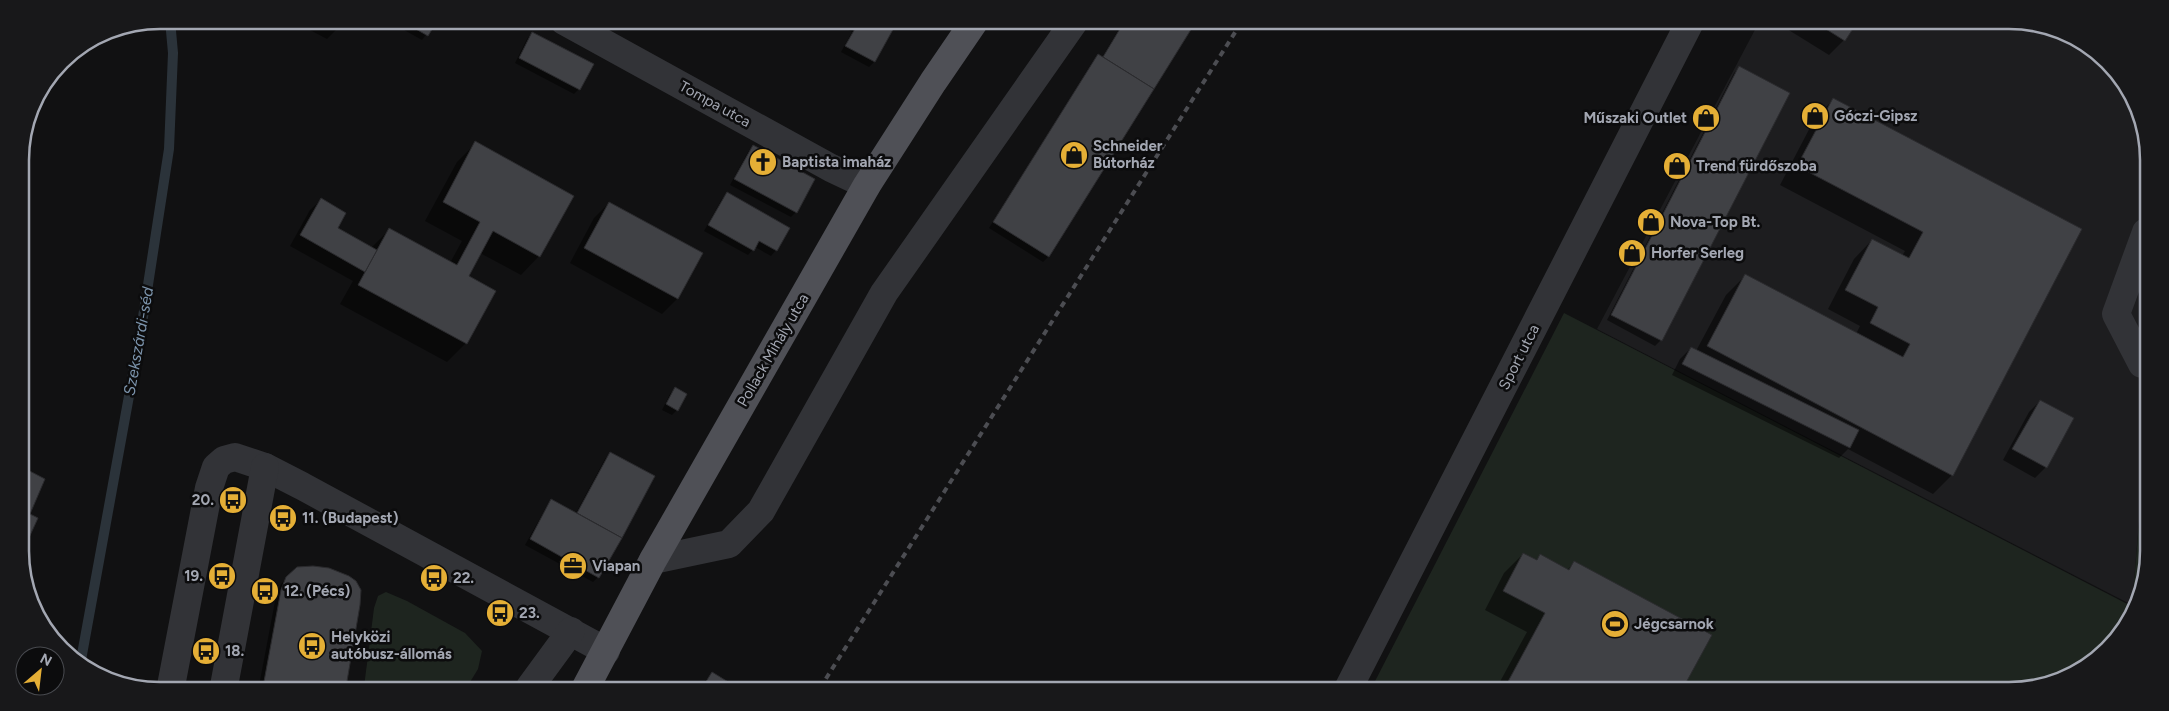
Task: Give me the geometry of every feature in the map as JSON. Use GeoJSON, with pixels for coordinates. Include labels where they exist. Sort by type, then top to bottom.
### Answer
{"type":"FeatureCollection","features":[{"type":"Feature","properties":{"kind":"main road","name":"Pollack Mihály utca"},"geometry":{"type":"LineString","coordinates":[[589,682],[653,560],[867,185],[969,29]]}},
{"type":"Feature","properties":{"kind":"street","name":"Tompa utca"},"geometry":{"type":"LineString","coordinates":[[579,29],[831,168],[867,185]]}},
{"type":"Feature","properties":{"kind":"street"},"geometry":{"type":"LineString","coordinates":[[653,560],[729,544],[761,511],[884,293],[1069,29]]}},
{"type":"Feature","properties":{"kind":"street","name":"Sport utca"},"geometry":{"type":"LineString","coordinates":[[1352,682],[1686,29]]}},
{"type":"Feature","properties":{"kind":"street"},"geometry":{"type":"LineString","coordinates":[[2140,248],[2116,314],[2140,360]]}},
{"type":"Feature","properties":{"kind":"street"},"geometry":{"type":"LineString","coordinates":[[172,682],[209,488],[216,467],[224,460],[235,457],[265,467],[606,651]]}},
{"type":"Feature","properties":{"kind":"street"},"geometry":{"type":"LineString","coordinates":[[225,682],[265,467]]}},
{"type":"Feature","properties":{"kind":"street"},"geometry":{"type":"LineString","coordinates":[[534,682],[570,631]]}},
{"type":"Feature","properties":{"kind":"shaded area"},"geometry":{"type":"Polygon","coordinates":[[[1755,29],[2010,29],[2043,33],[2067,42],[2096,61],[2118,87],[2133,117],[2140,151],[2140,510],[2133,594],[2129,604],[1597,329],[1755,29]]]}},
{"type":"Feature","properties":{"kind":"shaded area"},"geometry":{"type":"Polygon","coordinates":[[[1564,313],[2129,605],[2108,638],[2075,665],[2043,678],[2018,682],[1375,682],[1564,313]]]}},
{"type":"Feature","properties":{"kind":"shaded area"},"geometry":{"type":"Polygon","coordinates":[[[2140,513],[2139,569],[2133,594],[2140,513]]]}},
{"type":"Feature","properties":{"kind":"shaded area"},"geometry":{"type":"Polygon","coordinates":[[[386,592],[407,601],[465,633],[482,651],[478,669],[470,682],[365,682],[374,608],[378,596],[386,592]]]}},
{"type":"Feature","properties":{"kind":"building"},"geometry":{"type":"Polygon","coordinates":[[[416,29],[432,29],[428,36],[416,29]]]}},
{"type":"Feature","properties":{"kind":"building"},"geometry":{"type":"Polygon","coordinates":[[[855,29],[893,29],[875,62],[845,46],[855,29]]]}},
{"type":"Feature","properties":{"kind":"building"},"geometry":{"type":"Polygon","coordinates":[[[1120,29],[1191,29],[1154,89],[1103,57],[1120,29]]]}},
{"type":"Feature","properties":{"kind":"building"},"geometry":{"type":"Polygon","coordinates":[[[1826,29],[1853,29],[1845,41],[1826,29]]]}},
{"type":"Feature","properties":{"kind":"building"},"geometry":{"type":"Polygon","coordinates":[[[532,32],[594,64],[580,90],[519,58],[532,32]]]}},
{"type":"Feature","properties":{"kind":"building","name":"Schneider Bútorház"},"geometry":{"type":"Polygon","coordinates":[[[1098,54],[1154,89],[1049,257],[993,222],[1098,54]]]}},
{"type":"Feature","properties":{"kind":"building"},"geometry":{"type":"Polygon","coordinates":[[[1739,66],[1790,93],[1662,341],[1611,315],[1739,66]]]}},
{"type":"Feature","properties":{"kind":"building"},"geometry":{"type":"Polygon","coordinates":[[[1833,98],[2082,229],[1953,476],[1707,346],[1745,274],[1903,357],[1910,344],[1870,323],[1878,307],[1845,290],[1872,239],[1909,258],[1923,232],[1797,166],[1833,98]]]}},
{"type":"Feature","properties":{"kind":"building"},"geometry":{"type":"Polygon","coordinates":[[[475,141],[574,196],[540,257],[493,231],[469,276],[496,291],[467,344],[358,285],[389,228],[457,265],[480,222],[443,202],[475,141]]]}},
{"type":"Feature","properties":{"kind":"building","name":"Baptista imaház"},"geometry":{"type":"Polygon","coordinates":[[[753,145],[815,179],[797,213],[734,179],[753,145]]]}},
{"type":"Feature","properties":{"kind":"building"},"geometry":{"type":"Polygon","coordinates":[[[727,192],[790,228],[777,251],[759,241],[754,251],[708,225],[727,192]]]}},
{"type":"Feature","properties":{"kind":"building"},"geometry":{"type":"Polygon","coordinates":[[[321,198],[346,213],[338,228],[377,250],[365,272],[300,235],[321,198]]]}},
{"type":"Feature","properties":{"kind":"building"},"geometry":{"type":"Polygon","coordinates":[[[609,202],[703,253],[678,299],[584,248],[609,202]]]}},
{"type":"Feature","properties":{"kind":"building"},"geometry":{"type":"Polygon","coordinates":[[[1691,347],[1859,430],[1850,448],[1682,364],[1691,347]]]}},
{"type":"Feature","properties":{"kind":"building"},"geometry":{"type":"Polygon","coordinates":[[[675,387],[687,394],[678,411],[666,404],[675,387]]]}},
{"type":"Feature","properties":{"kind":"building"},"geometry":{"type":"Polygon","coordinates":[[[2040,400],[2074,418],[2047,468],[2012,449],[2040,400]]]}},
{"type":"Feature","properties":{"kind":"building"},"geometry":{"type":"Polygon","coordinates":[[[610,452],[655,476],[622,538],[577,513],[610,452]]]}},
{"type":"Feature","properties":{"kind":"building"},"geometry":{"type":"Polygon","coordinates":[[[29,471],[45,479],[30,514],[38,518],[29,538],[29,471]]]}},
{"type":"Feature","properties":{"kind":"building"},"geometry":{"type":"Polygon","coordinates":[[[551,499],[622,538],[599,578],[530,539],[551,499]]]}},
{"type":"Feature","properties":{"kind":"building","name":"Jégcsarnok"},"geometry":{"type":"Polygon","coordinates":[[[1523,553],[1537,560],[1540,554],[1569,570],[1574,561],[1712,635],[1686,682],[1508,682],[1545,613],[1503,591],[1523,553]]]}},
{"type":"Feature","properties":{"kind":"building","name":"Helyközi autóbusz-állomás"},"geometry":{"type":"Polygon","coordinates":[[[297,567],[329,568],[349,576],[356,581],[361,590],[347,682],[264,682],[281,590],[286,577],[297,567]]]}},
{"type":"Feature","properties":{"kind":"building"},"geometry":{"type":"Polygon","coordinates":[[[712,672],[728,682],[706,682],[712,672]]]}},
{"type":"Feature","properties":{"kind":"waterway","name":"Szekszárdi-séd"},"geometry":{"type":"LineString","coordinates":[[82,656],[141,330],[169,149],[173,53],[171,29]]}},
{"type":"Feature","properties":{"kind":"railway"},"geometry":{"type":"LineString","coordinates":[[824,682],[1237,29]]}},
{"type":"Feature","properties":{"kind":"place","name":"Góczi-Gipsz"},"geometry":{"type":"Point","coordinates":[1815,116]}},
{"type":"Feature","properties":{"kind":"place","name":"Műszaki Outlet"},"geometry":{"type":"Point","coordinates":[1706,118]}},
{"type":"Feature","properties":{"kind":"place","name":"Schneider Bútorház"},"geometry":{"type":"Point","coordinates":[1074,155]}},
{"type":"Feature","properties":{"kind":"place","name":"Baptista imaház"},"geometry":{"type":"Point","coordinates":[763,162]}},
{"type":"Feature","properties":{"kind":"place","name":"Trend fürdőszoba"},"geometry":{"type":"Point","coordinates":[1677,166]}},
{"type":"Feature","properties":{"kind":"place","name":"Nova-Top Bt."},"geometry":{"type":"Point","coordinates":[1651,222]}},
{"type":"Feature","properties":{"kind":"place","name":"Horfer Serleg"},"geometry":{"type":"Point","coordinates":[1632,253]}},
{"type":"Feature","properties":{"kind":"place","name":"20."},"geometry":{"type":"Point","coordinates":[233,500]}},
{"type":"Feature","properties":{"kind":"place","name":"11. (Budapest)"},"geometry":{"type":"Point","coordinates":[283,518]}},
{"type":"Feature","properties":{"kind":"place","name":"Viapan"},"geometry":{"type":"Point","coordinates":[573,566]}},
{"type":"Feature","properties":{"kind":"place","name":"19."},"geometry":{"type":"Point","coordinates":[222,576]}},
{"type":"Feature","properties":{"kind":"place","name":"22."},"geometry":{"type":"Point","coordinates":[434,578]}},
{"type":"Feature","properties":{"kind":"place","name":"12. (Pécs)"},"geometry":{"type":"Point","coordinates":[265,591]}},
{"type":"Feature","properties":{"kind":"place","name":"23."},"geometry":{"type":"Point","coordinates":[500,613]}},
{"type":"Feature","properties":{"kind":"place","name":"Jégcsarnok"},"geometry":{"type":"Point","coordinates":[1615,624]}},
{"type":"Feature","properties":{"kind":"place","name":"Helyközi autóbusz-állomás"},"geometry":{"type":"Point","coordinates":[312,646]}},
{"type":"Feature","properties":{"kind":"place","name":"18."},"geometry":{"type":"Point","coordinates":[206,651]}}]}
